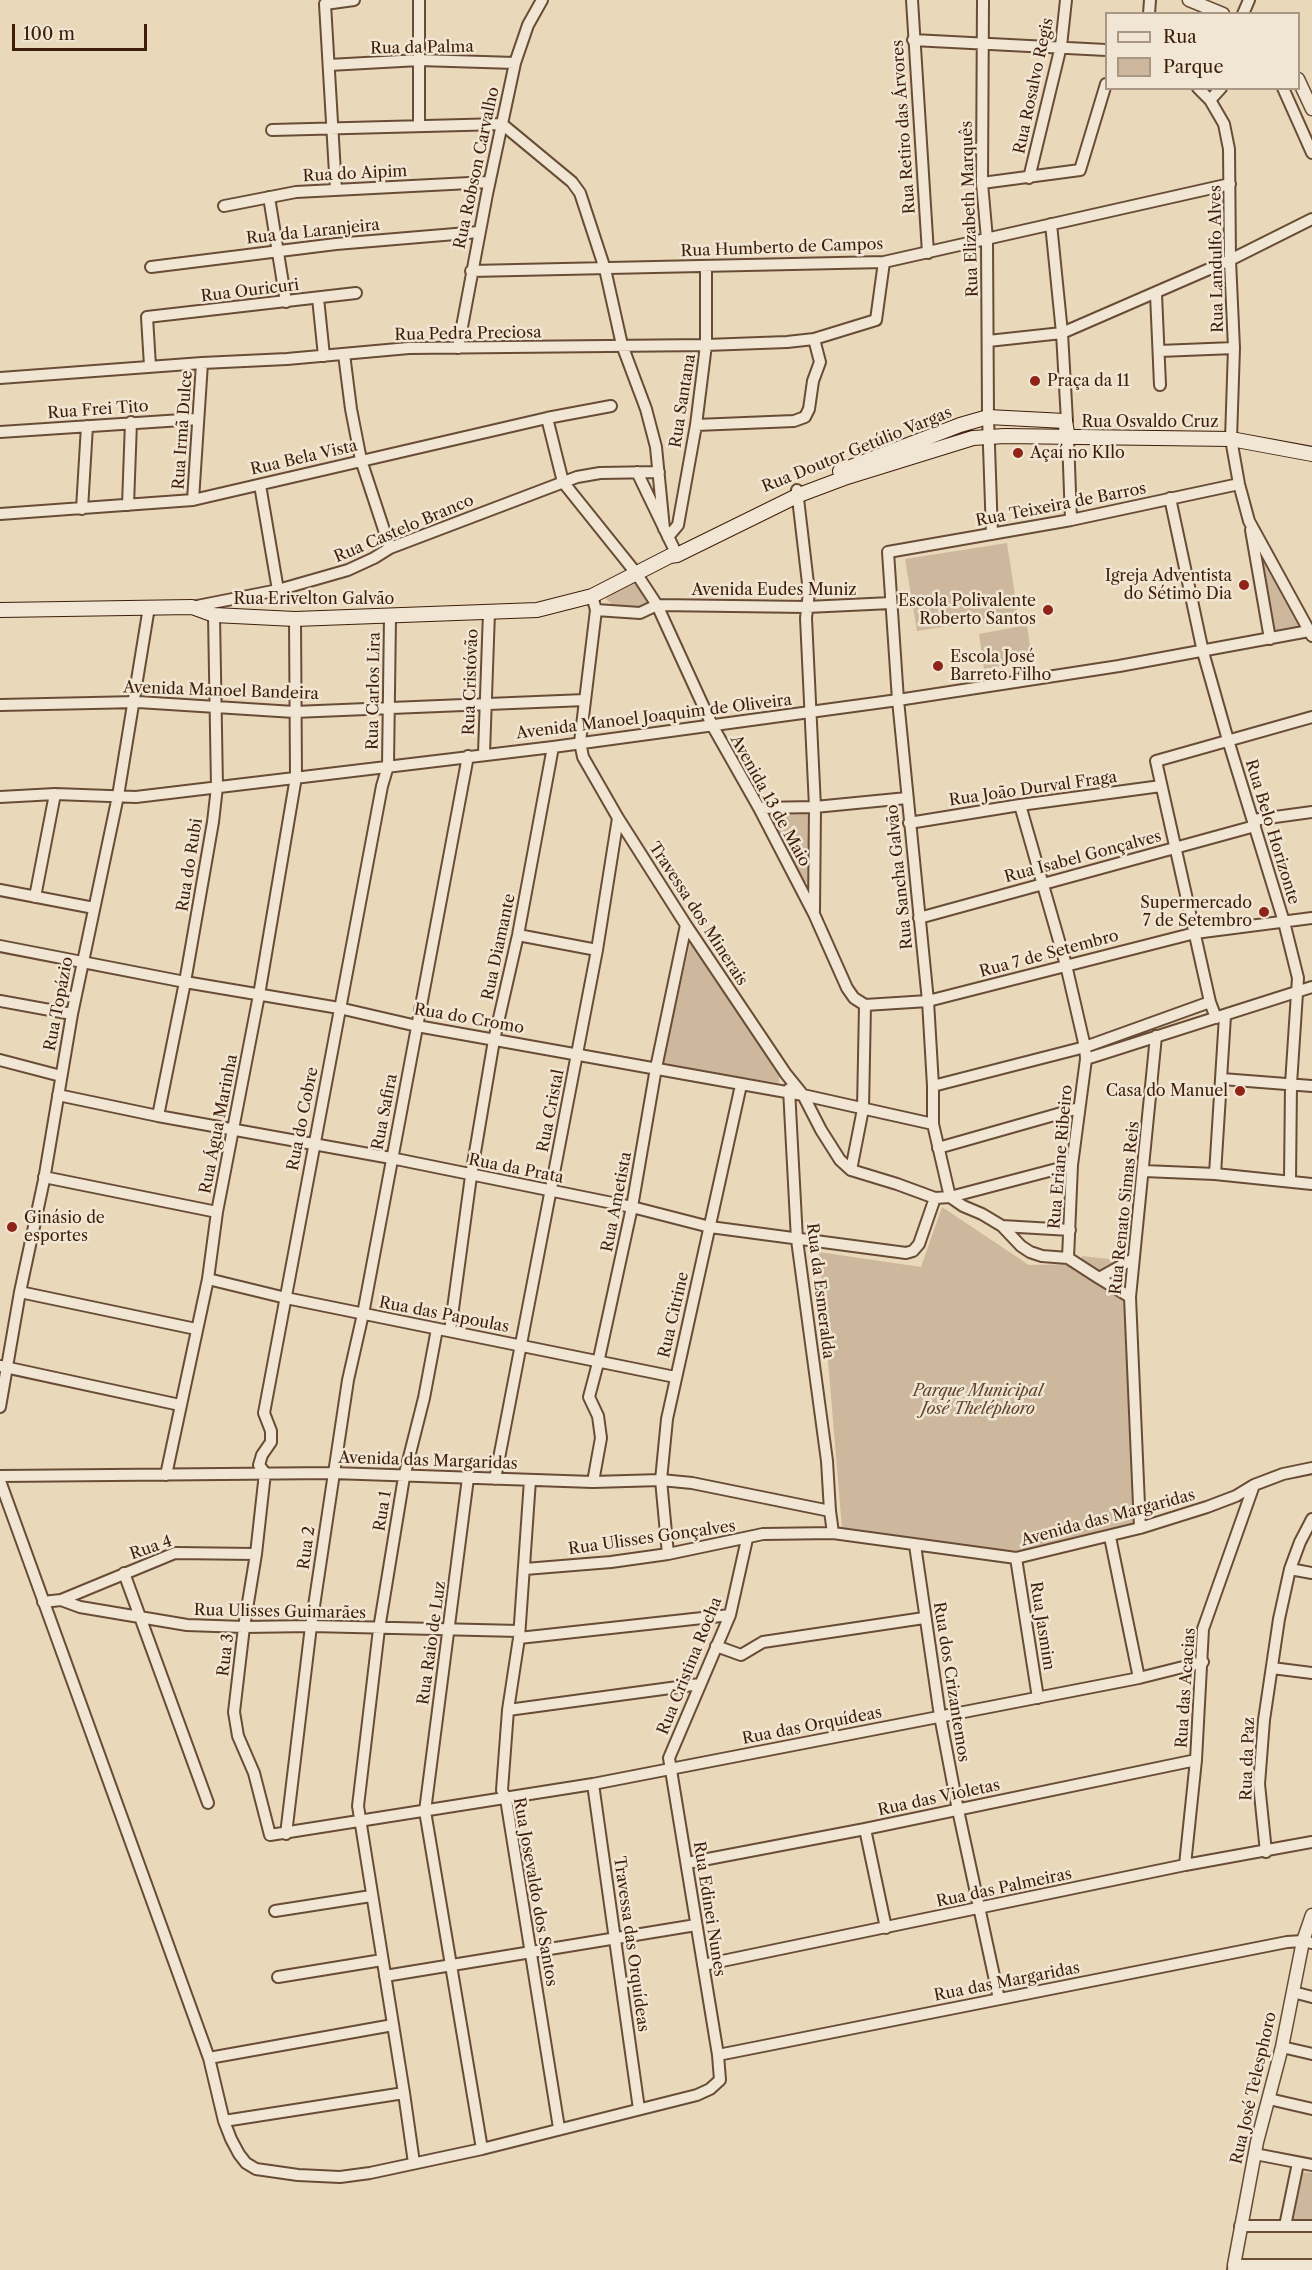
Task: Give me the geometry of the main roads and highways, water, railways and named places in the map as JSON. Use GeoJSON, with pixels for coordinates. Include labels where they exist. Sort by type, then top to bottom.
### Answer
{"type":"FeatureCollection","features":[{"type":"Feature","properties":{"kind":"main road","name":"Rua Doutor Getúlio Vargas"},"geometry":{"type":"LineString","coordinates":[[592,596],[798,493],[885,454],[988,417],[1064,421],[1065,437],[1005,436],[963,441],[798,493]]}},
{"type":"Feature","properties":{"kind":"main road"},"geometry":{"type":"LineString","coordinates":[[1005,419],[1005,436]]}},
{"type":"Feature","properties":{"kind":"main road","name":"Rua Osvaldo Cruz"},"geometry":{"type":"LineString","coordinates":[[1065,437],[1231,439],[1312,454]]}},
{"type":"Feature","properties":{"kind":"main road","name":"Rua Erivelton Galvão"},"geometry":{"type":"LineString","coordinates":[[0,610],[192,606],[214,615],[295,619],[390,617],[537,610],[592,596]]}},
{"type":"Feature","properties":{"kind":"place","name":"Praça da 11"},"geometry":{"type":"Point","coordinates":[1035,381]}},
{"type":"Feature","properties":{"kind":"place","name":"Açaí no KIlo"},"geometry":{"type":"Point","coordinates":[1018,453]}},
{"type":"Feature","properties":{"kind":"place","name":"Igreja Adventista do Sétimo Dia"},"geometry":{"type":"Point","coordinates":[1244,585]}},
{"type":"Feature","properties":{"kind":"place","name":"Escola Polivalente Roberto Santos"},"geometry":{"type":"Point","coordinates":[1048,610]}},
{"type":"Feature","properties":{"kind":"place","name":"Escola José Barreto Filho"},"geometry":{"type":"Point","coordinates":[938,666]}},
{"type":"Feature","properties":{"kind":"place","name":"Supermercado 7 de Setembro"},"geometry":{"type":"Point","coordinates":[1264,912]}},
{"type":"Feature","properties":{"kind":"place","name":"Casa do Manuel"},"geometry":{"type":"Point","coordinates":[1240,1091]}},
{"type":"Feature","properties":{"kind":"place","name":"Ginásio de esportes"},"geometry":{"type":"Point","coordinates":[12,1227]}},
{"type":"Feature","properties":{"kind":"park label","name":"Parque Municipal José Theléphoro"},"geometry":{"type":"Point","coordinates":[978,1400]}}]}
